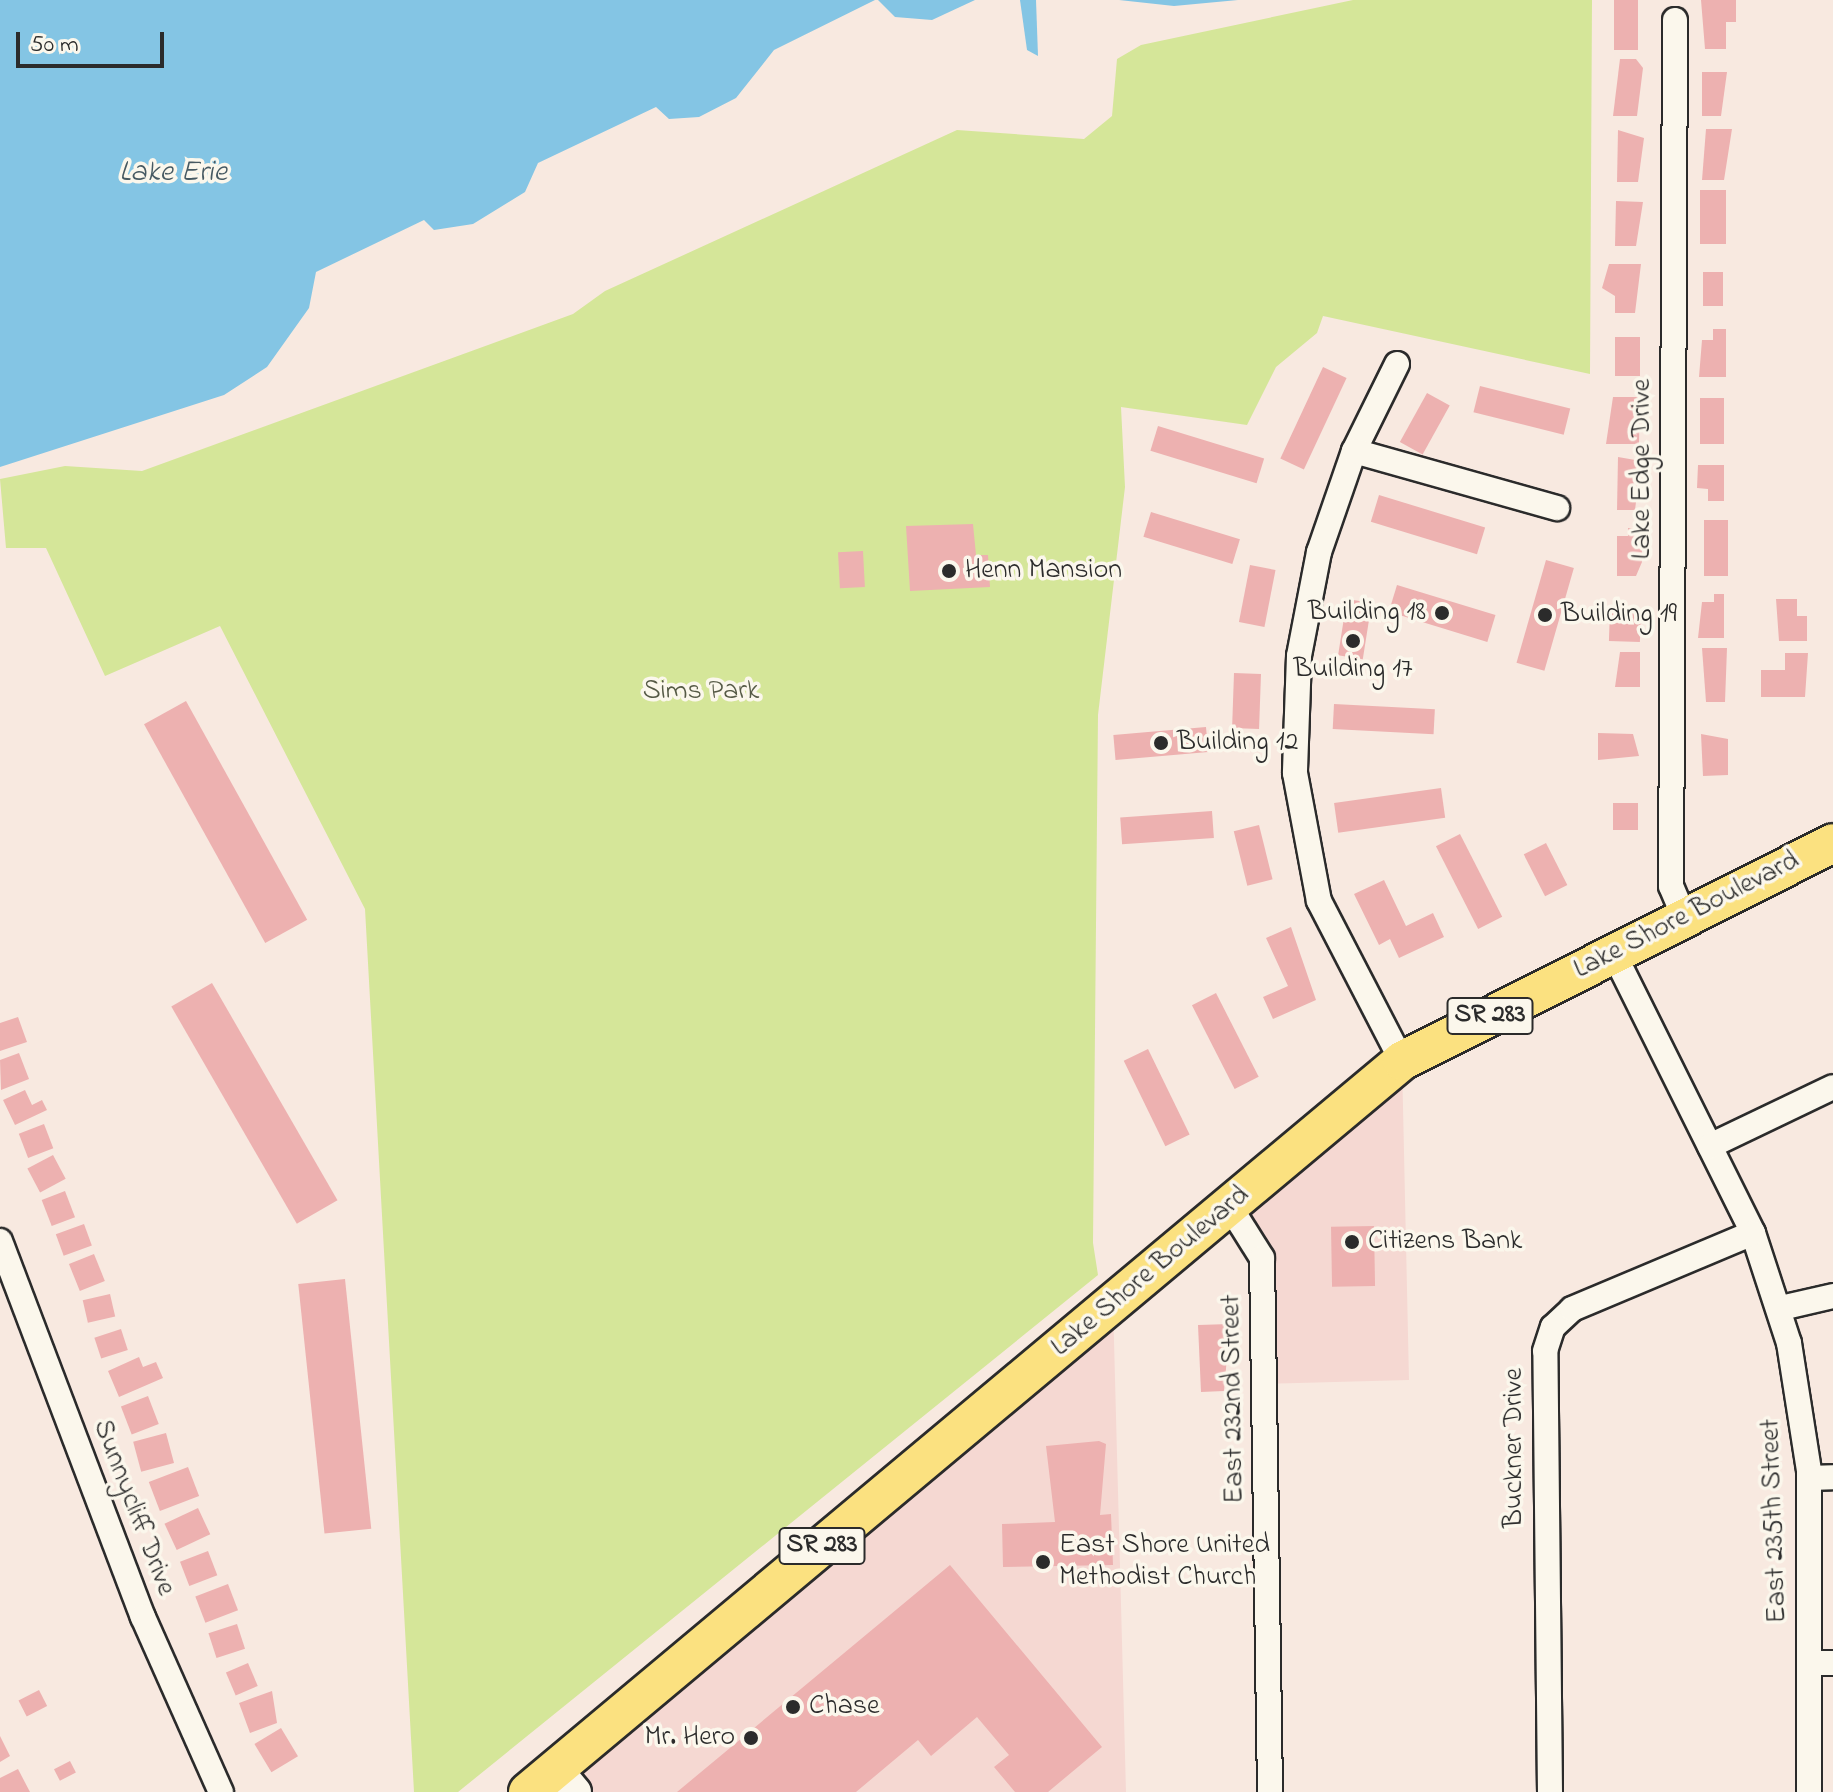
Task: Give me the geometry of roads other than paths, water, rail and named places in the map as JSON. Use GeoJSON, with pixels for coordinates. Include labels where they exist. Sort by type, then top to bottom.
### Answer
{"type":"FeatureCollection","features":[{"type":"Feature","properties":{"kind":"main road","name":"Lake Shore Boulevard"},"geometry":{"type":"LineString","coordinates":[[553,1784],[1402,1061],[1833,843]]}},
{"type":"Feature","properties":{"kind":"street","name":"Lake Edge Drive"},"geometry":{"type":"LineString","coordinates":[[1675,20],[1671,886],[1684,916]]}},
{"type":"Feature","properties":{"kind":"street"},"geometry":{"type":"LineString","coordinates":[[1397,364],[1354,451],[1305,615],[1297,793],[1319,901],[1402,1061]]}},
{"type":"Feature","properties":{"kind":"street"},"geometry":{"type":"LineString","coordinates":[[1354,451],[1557,508]]}},
{"type":"Feature","properties":{"kind":"street","name":"East 235th Street"},"geometry":{"type":"LineString","coordinates":[[1613,952],[1753,1233],[1781,1308],[1821,1477],[1821,1663],[1809,1792]]}},
{"type":"Feature","properties":{"kind":"street"},"geometry":{"type":"LineString","coordinates":[[1710,1146],[1833,1087]]}},
{"type":"Feature","properties":{"kind":"street","name":"East 232nd Street"},"geometry":{"type":"LineString","coordinates":[[1230,1207],[1262,1258],[1270,1792]]}},
{"type":"Feature","properties":{"kind":"street","name":"Buckner Drive"},"geometry":{"type":"LineString","coordinates":[[1550,1792],[1545,1351],[1553,1327],[1572,1309],[1753,1233]]}},
{"type":"Feature","properties":{"kind":"street","name":"Sunnycliff Drive"},"geometry":{"type":"LineString","coordinates":[[0,1241],[148,1630],[221,1792]]}},
{"type":"Feature","properties":{"kind":"street"},"geometry":{"type":"LineString","coordinates":[[1781,1308],[1833,1296]]}},
{"type":"Feature","properties":{"kind":"water","name":"Lake Erie"},"geometry":{"type":"Polygon","coordinates":[[[0,0],[875,0],[774,50],[736,98],[699,117],[669,119],[656,107],[538,163],[525,192],[473,224],[434,230],[424,220],[316,272],[309,308],[267,367],[224,395],[0,467],[0,0]]]}},
{"type":"Feature","properties":{"kind":"water"},"geometry":{"type":"Polygon","coordinates":[[[878,0],[975,0],[932,20],[895,17],[878,0]]]}},
{"type":"Feature","properties":{"kind":"water"},"geometry":{"type":"Polygon","coordinates":[[[1020,0],[1036,0],[1038,56],[1027,50],[1020,0]]]}},
{"type":"Feature","properties":{"kind":"water"},"geometry":{"type":"Polygon","coordinates":[[[1119,0],[1238,0],[1174,6],[1119,0]]]}},
{"type":"Feature","properties":{"kind":"place","name":"Henn Mansion"},"geometry":{"type":"Point","coordinates":[949,571]}},
{"type":"Feature","properties":{"kind":"place","name":"Building 18"},"geometry":{"type":"Point","coordinates":[1442,613]}},
{"type":"Feature","properties":{"kind":"place","name":"Building 19"},"geometry":{"type":"Point","coordinates":[1545,615]}},
{"type":"Feature","properties":{"kind":"place","name":"Building 17"},"geometry":{"type":"Point","coordinates":[1353,641]}},
{"type":"Feature","properties":{"kind":"place","name":"Building 12"},"geometry":{"type":"Point","coordinates":[1161,743]}},
{"type":"Feature","properties":{"kind":"place","name":"Citizens Bank"},"geometry":{"type":"Point","coordinates":[1352,1242]}},
{"type":"Feature","properties":{"kind":"place","name":"East Shore United Methodist Church"},"geometry":{"type":"Point","coordinates":[1043,1562]}},
{"type":"Feature","properties":{"kind":"place","name":"Chase"},"geometry":{"type":"Point","coordinates":[793,1707]}},
{"type":"Feature","properties":{"kind":"place","name":"Mr. Hero"},"geometry":{"type":"Point","coordinates":[751,1738]}},
{"type":"Feature","properties":{"kind":"park label","name":"Sims Park"},"geometry":{"type":"Point","coordinates":[701,692]}}]}
